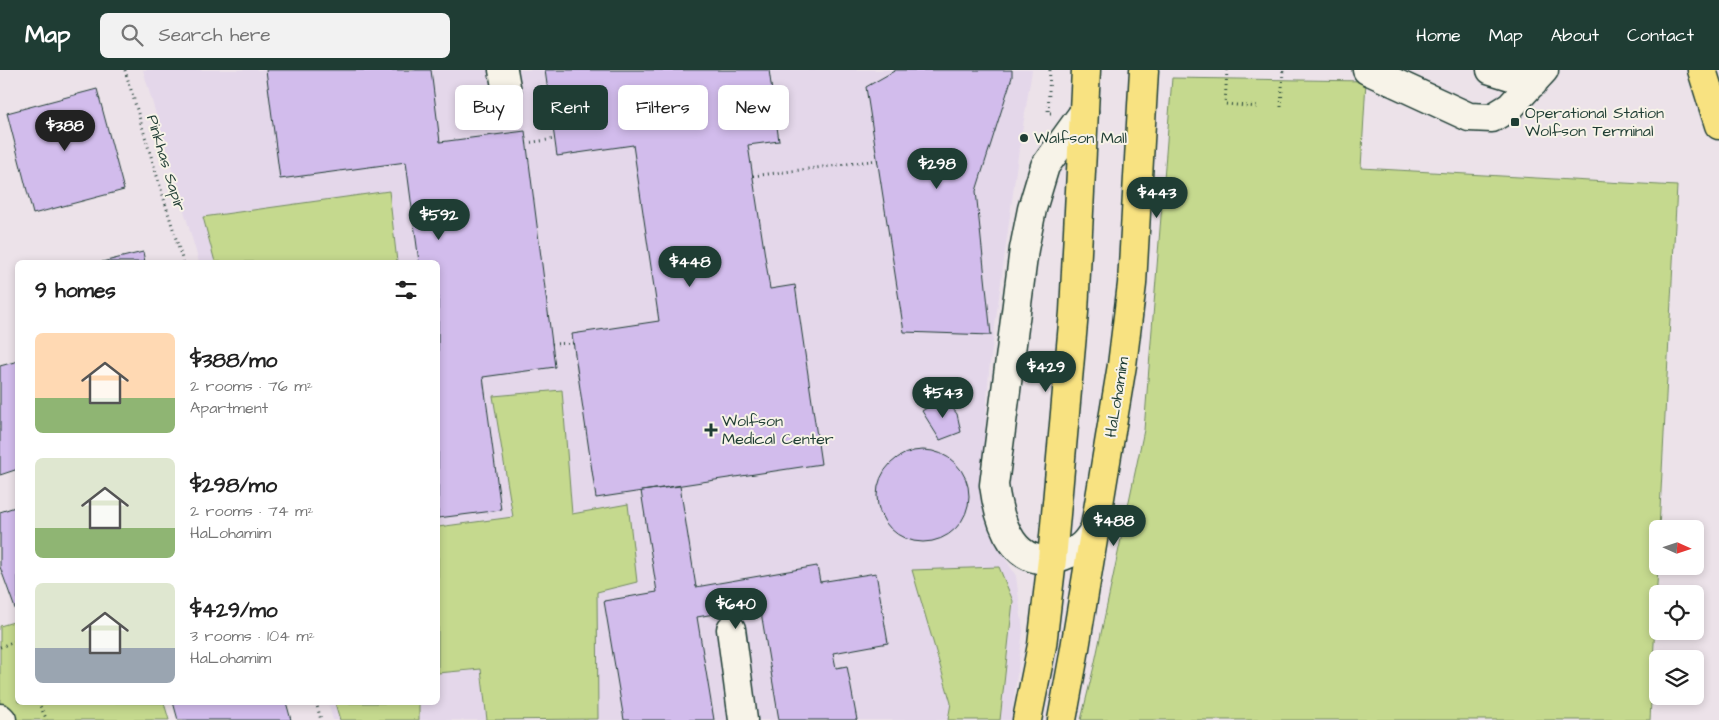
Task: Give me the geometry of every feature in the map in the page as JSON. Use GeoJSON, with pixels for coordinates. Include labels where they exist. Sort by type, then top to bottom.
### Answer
{"type":"FeatureCollection","features":[{"type":"Feature","properties":{"kind":"main road"},"geometry":{"type":"LineString","coordinates":[[1027,720],[1042,645],[1052,559],[1074,312],[1086,70]]}},
{"type":"Feature","properties":{"kind":"main road","name":"HaLohamim"},"geometry":{"type":"LineString","coordinates":[[1062,720],[1122,365],[1132,284],[1144,70]]}},
{"type":"Feature","properties":{"kind":"main road"},"geometry":{"type":"LineString","coordinates":[[1702,70],[1719,125]]}},
{"type":"Feature","properties":{"kind":"lane"},"geometry":{"type":"LineString","coordinates":[[1367,70],[1469,116],[1492,118],[1510,107],[1539,76]]}},
{"type":"Feature","properties":{"kind":"lane"},"geometry":{"type":"LineString","coordinates":[[1490,70],[1539,76]]}},
{"type":"Feature","properties":{"kind":"lane"},"geometry":{"type":"LineString","coordinates":[[1084,112],[1045,166],[1032,209],[1024,249],[994,485],[997,506],[1007,533],[1020,551],[1030,557],[1052,559],[1073,552],[1082,547],[1090,538],[1096,526]]}},
{"type":"Feature","properties":{"kind":"lane"},"geometry":{"type":"LineString","coordinates":[[731,629],[743,720]]}},
{"type":"Feature","properties":{"kind":"path","name":"Pinkhas Sapir"},"geometry":{"type":"LineString","coordinates":[[125,70],[182,260]]}},
{"type":"Feature","properties":{"kind":"path"},"geometry":{"type":"LineString","coordinates":[[1048,113],[1050,70]]}},
{"type":"Feature","properties":{"kind":"path"},"geometry":{"type":"LineString","coordinates":[[1227,70],[1225,104],[1258,106]]}},
{"type":"Feature","properties":{"kind":"path"},"geometry":{"type":"LineString","coordinates":[[1281,107],[1283,70]]}},
{"type":"Feature","properties":{"kind":"path"},"geometry":{"type":"LineString","coordinates":[[526,143],[555,139]]}},
{"type":"Feature","properties":{"kind":"path"},"geometry":{"type":"LineString","coordinates":[[753,176],[878,160]]}},
{"type":"Feature","properties":{"kind":"path"},"geometry":{"type":"LineString","coordinates":[[552,344],[574,343]]}},
{"type":"Feature","properties":{"kind":"path"},"geometry":{"type":"LineString","coordinates":[[0,647],[15,641]]}},
{"type":"Feature","properties":{"kind":"path"},"geometry":{"type":"LineString","coordinates":[[40,705],[47,720]]}},
{"type":"Feature","properties":{"kind":"path"},"geometry":{"type":"LineString","coordinates":[[317,705],[321,720]]}},
{"type":"Feature","properties":{"kind":"shaded area","name":"Wolfson Medical Center"},"geometry":{"type":"Polygon","coordinates":[[[143,70],[1032,70],[1017,163],[989,371],[981,490],[993,538],[1016,576],[1023,631],[1011,720],[333,720],[329,705],[440,705],[440,260],[198,260],[143,70]]]}},
{"type":"Feature","properties":{"kind":"green space"},"geometry":{"type":"Polygon","coordinates":[[[1172,78],[1366,81],[1361,168],[1677,186],[1659,520],[1649,520],[1649,575],[1658,575],[1657,585],[1649,585],[1649,640],[1654,640],[1654,650],[1649,650],[1650,720],[1081,720],[1144,430],[1172,78]]]}},
{"type":"Feature","properties":{"kind":"green space"},"geometry":{"type":"Polygon","coordinates":[[[389,191],[397,260],[214,260],[203,217],[389,191]]]}},
{"type":"Feature","properties":{"kind":"green space"},"geometry":{"type":"Polygon","coordinates":[[[562,390],[572,514],[628,504],[637,582],[597,592],[598,719],[487,720],[481,669],[440,673],[440,527],[513,517],[493,396],[562,390]]]}},
{"type":"Feature","properties":{"kind":"green space"},"geometry":{"type":"Polygon","coordinates":[[[999,567],[1013,601],[1000,720],[948,720],[951,703],[912,570],[999,567]]]}},
{"type":"Feature","properties":{"kind":"green space"},"geometry":{"type":"Polygon","coordinates":[[[15,622],[15,705],[165,705],[169,720],[18,720],[0,703],[0,626],[15,622]]]}},
{"type":"Feature","properties":{"kind":"green space"},"geometry":{"type":"Polygon","coordinates":[[[336,705],[419,705],[419,720],[340,720],[336,705]]]}},
{"type":"Feature","properties":{"kind":"building"},"geometry":{"type":"Polygon","coordinates":[[[266,70],[431,70],[440,142],[525,131],[555,367],[483,377],[501,510],[440,518],[440,260],[419,260],[406,162],[280,179],[266,70]]]}},
{"type":"Feature","properties":{"kind":"building"},"geometry":{"type":"Polygon","coordinates":[[[545,70],[769,70],[771,85],[718,85],[718,130],[777,130],[779,141],[748,145],[770,289],[795,285],[821,464],[596,498],[572,334],[659,321],[633,145],[557,156],[553,130],[608,130],[608,85],[547,85],[545,70]]]}},
{"type":"Feature","properties":{"kind":"building"},"geometry":{"type":"Polygon","coordinates":[[[896,70],[1012,70],[1012,77],[976,191],[991,335],[904,332],[866,87],[896,70]]]}},
{"type":"Feature","properties":{"kind":"building"},"geometry":{"type":"Polygon","coordinates":[[[97,89],[124,190],[33,214],[7,113],[97,89]]]}},
{"type":"Feature","properties":{"kind":"building"},"geometry":{"type":"Polygon","coordinates":[[[143,252],[145,260],[110,260],[143,252]]]}},
{"type":"Feature","properties":{"kind":"building"},"geometry":{"type":"Polygon","coordinates":[[[15,362],[15,470],[0,475],[0,366],[15,362]]]}},
{"type":"Feature","properties":{"kind":"building"},"geometry":{"type":"Polygon","coordinates":[[[944,397],[957,414],[961,432],[940,440],[922,411],[944,397]]]}},
{"type":"Feature","properties":{"kind":"building"},"geometry":{"type":"Polygon","coordinates":[[[923,450],[940,454],[955,464],[965,479],[969,496],[965,513],[955,528],[940,538],[923,542],[906,538],[891,528],[881,513],[877,496],[881,479],[891,464],[906,454],[923,450]]]}},
{"type":"Feature","properties":{"kind":"building"},"geometry":{"type":"Polygon","coordinates":[[[680,486],[696,587],[817,566],[820,582],[876,573],[888,643],[833,653],[836,668],[847,666],[857,720],[779,720],[760,606],[697,617],[714,720],[624,720],[604,601],[657,592],[641,491],[680,486]]]}},
{"type":"Feature","properties":{"kind":"building"},"geometry":{"type":"Polygon","coordinates":[[[15,507],[15,608],[0,567],[0,512],[15,507]]]}},
{"type":"Feature","properties":{"kind":"building"},"geometry":{"type":"Polygon","coordinates":[[[174,705],[287,705],[291,720],[178,720],[174,705]]]}},
{"type":"Feature","properties":{"kind":"place","name":"Operational Station Wolfson Terminal"},"geometry":{"type":"Point","coordinates":[1515,122]}},
{"type":"Feature","properties":{"kind":"place","name":"Walfson Mall"},"geometry":{"type":"Point","coordinates":[1024,138]}},
{"type":"Feature","properties":{"kind":"place","name":"Wolfson Medical Center"},"geometry":{"type":"Point","coordinates":[711,430]}}]}
